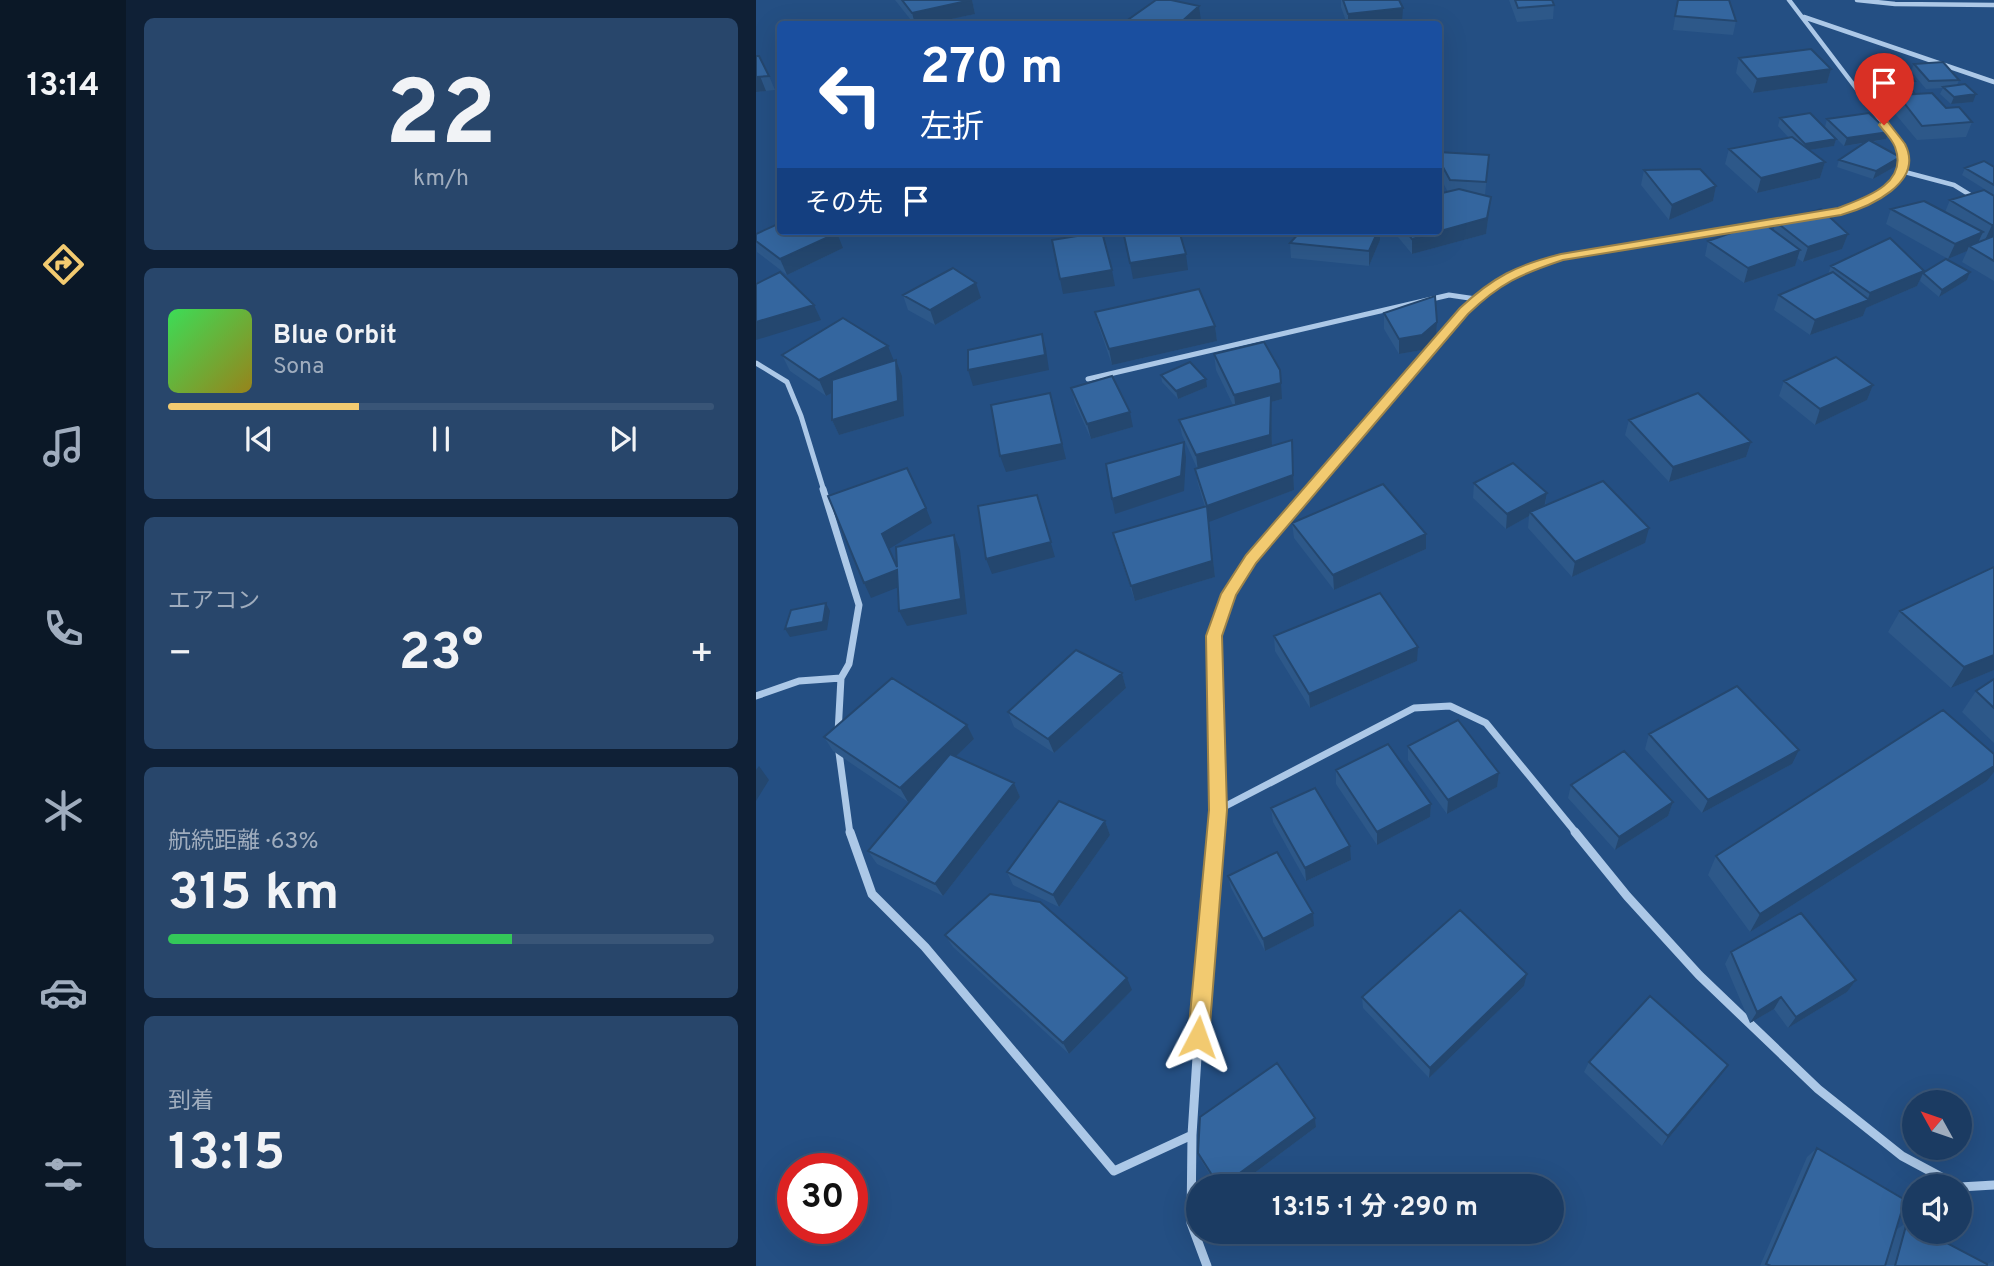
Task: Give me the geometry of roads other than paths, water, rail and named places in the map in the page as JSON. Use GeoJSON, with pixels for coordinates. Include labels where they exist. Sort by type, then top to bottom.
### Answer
{"type":"FeatureCollection","features":[{"type":"Feature","properties":{"kind":"street"},"geometry":{"type":"LineString","coordinates":[[1789,0],[1900,146],[1903,166],[1893,185],[1871,199],[1841,211],[1814,216]]}},
{"type":"Feature","properties":{"kind":"street"},"geometry":{"type":"LineString","coordinates":[[1857,0],[1895,4],[1994,5]]}},
{"type":"Feature","properties":{"kind":"street"},"geometry":{"type":"LineString","coordinates":[[1803,17],[1994,82]]}},
{"type":"Feature","properties":{"kind":"street"},"geometry":{"type":"LineString","coordinates":[[1901,171],[1954,185],[1984,204]]}},
{"type":"Feature","properties":{"kind":"street"},"geometry":{"type":"LineString","coordinates":[[1207,1266],[1191,1223],[1192,1135],[1203,964],[1218,810],[1214,636],[1229,594],[1251,559],[1476,299],[1489,288],[1522,269],[1561,257],[1801,218]]}},
{"type":"Feature","properties":{"kind":"street"},"geometry":{"type":"LineString","coordinates":[[1088,379],[1449,295],[1476,299]]}},
{"type":"Feature","properties":{"kind":"street"},"geometry":{"type":"LineString","coordinates":[[756,363],[787,382],[801,416],[859,605],[849,664],[841,678],[837,753],[851,842],[872,894],[925,947],[1114,1171],[1192,1135]]}},
{"type":"Feature","properties":{"kind":"street"},"geometry":{"type":"LineString","coordinates":[[756,696],[799,681],[841,678]]}},
{"type":"Feature","properties":{"kind":"street"},"geometry":{"type":"LineString","coordinates":[[1218,810],[1414,708],[1450,706],[1486,723],[1628,896],[1699,975],[1818,1089],[1902,1156],[1935,1174]]}},
{"type":"Feature","properties":{"kind":"street"},"geometry":{"type":"LineString","coordinates":[[1972,1186],[1994,1185]]}}]}
